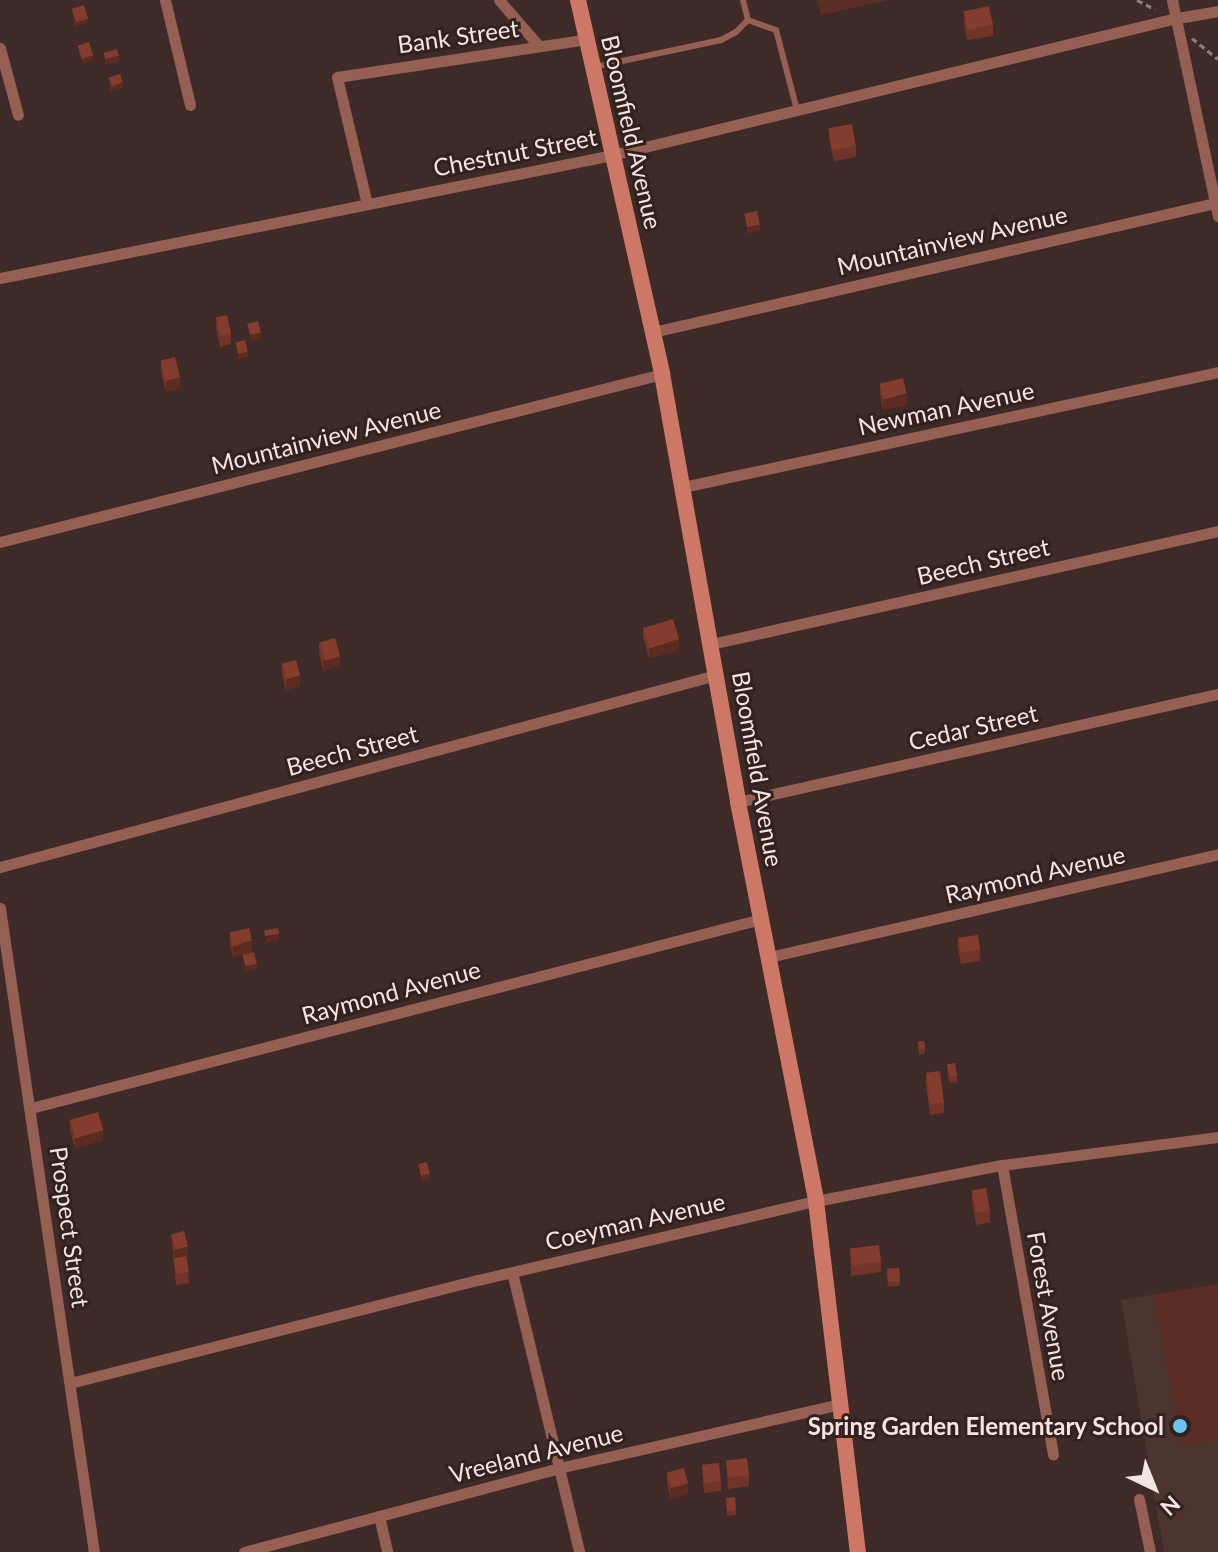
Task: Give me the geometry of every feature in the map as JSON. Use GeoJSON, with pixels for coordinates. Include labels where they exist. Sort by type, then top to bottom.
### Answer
{"type":"FeatureCollection","features":[{"type":"Feature","properties":{"kind":"street"},"geometry":{"type":"LineString","coordinates":[[165,0],[190,105]]}},
{"type":"Feature","properties":{"kind":"street"},"geometry":{"type":"LineString","coordinates":[[499,0],[539,46]]}},
{"type":"Feature","properties":{"kind":"street","name":"Bloomfield Avenue"},"geometry":{"type":"LineString","coordinates":[[578,0],[662,374],[738,802],[816,1201],[858,1552]]}},
{"type":"Feature","properties":{"kind":"street"},"geometry":{"type":"LineString","coordinates":[[1172,0],[1218,216]]}},
{"type":"Feature","properties":{"kind":"street","name":"Chestnut Street"},"geometry":{"type":"LineString","coordinates":[[0,278],[612,155],[1175,18],[1218,11]]}},
{"type":"Feature","properties":{"kind":"street","name":"Bank Street"},"geometry":{"type":"LineString","coordinates":[[367,204],[337,77],[587,39]]}},
{"type":"Feature","properties":{"kind":"street"},"geometry":{"type":"LineString","coordinates":[[0,48],[18,115]]}},
{"type":"Feature","properties":{"kind":"street","name":"Mountainview Avenue"},"geometry":{"type":"LineString","coordinates":[[653,332],[1215,203]]}},
{"type":"Feature","properties":{"kind":"street","name":"Newman Avenue"},"geometry":{"type":"LineString","coordinates":[[683,487],[1218,372]]}},
{"type":"Feature","properties":{"kind":"street","name":"Mountainview Avenue"},"geometry":{"type":"LineString","coordinates":[[0,542],[662,374]]}},
{"type":"Feature","properties":{"kind":"street","name":"Beech Street"},"geometry":{"type":"LineString","coordinates":[[711,644],[1218,531]]}},
{"type":"Feature","properties":{"kind":"street","name":"Beech Street"},"geometry":{"type":"LineString","coordinates":[[0,867],[716,675]]}},
{"type":"Feature","properties":{"kind":"street","name":"Cedar Street"},"geometry":{"type":"LineString","coordinates":[[738,802],[1218,694]]}},
{"type":"Feature","properties":{"kind":"street","name":"Raymond Avenue"},"geometry":{"type":"LineString","coordinates":[[769,957],[1218,854]]}},
{"type":"Feature","properties":{"kind":"street","name":"Prospect Street"},"geometry":{"type":"LineString","coordinates":[[0,908],[94,1552]]}},
{"type":"Feature","properties":{"kind":"street","name":"Raymond Avenue"},"geometry":{"type":"LineString","coordinates":[[31,1108],[761,919]]}},
{"type":"Feature","properties":{"kind":"street","name":"Coeyman Avenue"},"geometry":{"type":"LineString","coordinates":[[70,1383],[512,1272],[816,1201],[1002,1165],[1218,1137]]}},
{"type":"Feature","properties":{"kind":"street","name":"Forest Avenue"},"geometry":{"type":"LineString","coordinates":[[1002,1165],[1053,1455]]}},
{"type":"Feature","properties":{"kind":"street"},"geometry":{"type":"LineString","coordinates":[[512,1272],[579,1552]]}},
{"type":"Feature","properties":{"kind":"street","name":"Vreeland Avenue"},"geometry":{"type":"LineString","coordinates":[[244,1552],[559,1468],[840,1404]]}},
{"type":"Feature","properties":{"kind":"street"},"geometry":{"type":"LineString","coordinates":[[1139,1499],[1150,1552]]}},
{"type":"Feature","properties":{"kind":"street"},"geometry":{"type":"LineString","coordinates":[[379,1516],[387,1552]]}},
{"type":"Feature","properties":{"kind":"lane"},"geometry":{"type":"LineString","coordinates":[[743,0],[748,20]]}},
{"type":"Feature","properties":{"kind":"lane"},"geometry":{"type":"LineString","coordinates":[[592,67],[726,38],[748,20]]}},
{"type":"Feature","properties":{"kind":"lane"},"geometry":{"type":"LineString","coordinates":[[748,20],[776,30],[797,110]]}},
{"type":"Feature","properties":{"kind":"shaded area"},"geometry":{"type":"Polygon","coordinates":[[[817,0],[888,0],[821,15],[817,0]]]}},
{"type":"Feature","properties":{"kind":"shaded area","name":"Spring Garden Elementary School"},"geometry":{"type":"Polygon","coordinates":[[[1218,1284],[1218,1552],[1164,1552],[1121,1300],[1218,1284]]]}},
{"type":"Feature","properties":{"kind":"shaded area"},"geometry":{"type":"Polygon","coordinates":[[[1218,1284],[1218,1440],[1182,1446],[1153,1295],[1218,1284]]]}},
{"type":"Feature","properties":{"kind":"building"},"geometry":{"type":"Polygon","coordinates":[[[84,5],[88,18],[76,22],[72,9],[84,5]]]}},
{"type":"Feature","properties":{"kind":"building"},"geometry":{"type":"Polygon","coordinates":[[[989,6],[993,25],[968,30],[964,11],[989,6]]]}},
{"type":"Feature","properties":{"kind":"building"},"geometry":{"type":"Polygon","coordinates":[[[89,42],[93,55],[82,59],[78,46],[89,42]]]}},
{"type":"Feature","properties":{"kind":"building"},"geometry":{"type":"Polygon","coordinates":[[[117,49],[119,56],[105,60],[104,53],[117,49]]]}},
{"type":"Feature","properties":{"kind":"building"},"geometry":{"type":"Polygon","coordinates":[[[120,74],[123,83],[111,86],[109,78],[120,74]]]}},
{"type":"Feature","properties":{"kind":"building"},"geometry":{"type":"Polygon","coordinates":[[[852,124],[856,146],[832,150],[828,128],[852,124]]]}},
{"type":"Feature","properties":{"kind":"building"},"geometry":{"type":"Polygon","coordinates":[[[757,211],[760,225],[747,227],[744,214],[757,211]]]}},
{"type":"Feature","properties":{"kind":"building"},"geometry":{"type":"Polygon","coordinates":[[[227,315],[231,334],[220,336],[216,317],[227,315]]]}},
{"type":"Feature","properties":{"kind":"building"},"geometry":{"type":"Polygon","coordinates":[[[258,321],[261,333],[250,335],[247,324],[258,321]]]}},
{"type":"Feature","properties":{"kind":"building"},"geometry":{"type":"Polygon","coordinates":[[[245,340],[248,352],[238,354],[235,342],[245,340]]]}},
{"type":"Feature","properties":{"kind":"building"},"geometry":{"type":"Polygon","coordinates":[[[175,357],[180,377],[166,381],[160,361],[175,357]]]}},
{"type":"Feature","properties":{"kind":"building"},"geometry":{"type":"Polygon","coordinates":[[[903,378],[907,394],[884,399],[880,384],[903,378]]]}},
{"type":"Feature","properties":{"kind":"building"},"geometry":{"type":"Polygon","coordinates":[[[673,619],[679,639],[649,648],[643,628],[673,619]]]}},
{"type":"Feature","properties":{"kind":"building"},"geometry":{"type":"Polygon","coordinates":[[[335,638],[340,656],[325,661],[320,642],[335,638]]]}},
{"type":"Feature","properties":{"kind":"building"},"geometry":{"type":"Polygon","coordinates":[[[296,660],[300,675],[287,679],[282,664],[296,660]]]}},
{"type":"Feature","properties":{"kind":"building"},"geometry":{"type":"Polygon","coordinates":[[[249,928],[252,941],[232,945],[230,932],[249,928]]]}},
{"type":"Feature","properties":{"kind":"building"},"geometry":{"type":"Polygon","coordinates":[[[278,928],[279,934],[265,936],[264,930],[278,928]]]}},
{"type":"Feature","properties":{"kind":"building"},"geometry":{"type":"Polygon","coordinates":[[[978,935],[980,950],[960,953],[958,938],[978,935]]]}},
{"type":"Feature","properties":{"kind":"building"},"geometry":{"type":"Polygon","coordinates":[[[254,952],[257,964],[245,967],[242,955],[254,952]]]}},
{"type":"Feature","properties":{"kind":"building"},"geometry":{"type":"Polygon","coordinates":[[[924,1041],[925,1049],[919,1049],[918,1042],[924,1041]]]}},
{"type":"Feature","properties":{"kind":"building"},"geometry":{"type":"Polygon","coordinates":[[[955,1063],[957,1076],[949,1077],[947,1064],[955,1063]]]}},
{"type":"Feature","properties":{"kind":"building"},"geometry":{"type":"Polygon","coordinates":[[[940,1071],[944,1103],[930,1104],[926,1073],[940,1071]]]}},
{"type":"Feature","properties":{"kind":"building"},"geometry":{"type":"Polygon","coordinates":[[[98,1112],[103,1130],[75,1138],[70,1120],[98,1112]]]}},
{"type":"Feature","properties":{"kind":"building"},"geometry":{"type":"Polygon","coordinates":[[[427,1162],[430,1174],[421,1176],[418,1164],[427,1162]]]}},
{"type":"Feature","properties":{"kind":"building"},"geometry":{"type":"Polygon","coordinates":[[[986,1188],[990,1211],[976,1213],[972,1190],[986,1188]]]}},
{"type":"Feature","properties":{"kind":"building"},"geometry":{"type":"Polygon","coordinates":[[[184,1231],[188,1247],[175,1250],[171,1234],[184,1231]]]}},
{"type":"Feature","properties":{"kind":"building"},"geometry":{"type":"Polygon","coordinates":[[[879,1245],[881,1262],[852,1265],[850,1249],[879,1245]]]}},
{"type":"Feature","properties":{"kind":"building"},"geometry":{"type":"Polygon","coordinates":[[[186,1256],[189,1272],[176,1274],[173,1258],[186,1256]]]}},
{"type":"Feature","properties":{"kind":"building"},"geometry":{"type":"Polygon","coordinates":[[[899,1268],[900,1281],[888,1282],[887,1269],[899,1268]]]}},
{"type":"Feature","properties":{"kind":"building"},"geometry":{"type":"Polygon","coordinates":[[[747,1458],[749,1475],[728,1477],[726,1461],[747,1458]]]}},
{"type":"Feature","properties":{"kind":"building"},"geometry":{"type":"Polygon","coordinates":[[[719,1463],[721,1481],[704,1483],[702,1465],[719,1463]]]}},
{"type":"Feature","properties":{"kind":"building"},"geometry":{"type":"Polygon","coordinates":[[[684,1468],[688,1483],[671,1488],[667,1473],[684,1468]]]}},
{"type":"Feature","properties":{"kind":"building"},"geometry":{"type":"Polygon","coordinates":[[[735,1497],[736,1510],[727,1511],[726,1498],[735,1497]]]}},
{"type":"Feature","properties":{"kind":"place","name":"Spring Garden Elementary School"},"geometry":{"type":"Point","coordinates":[1180,1426]}}]}
